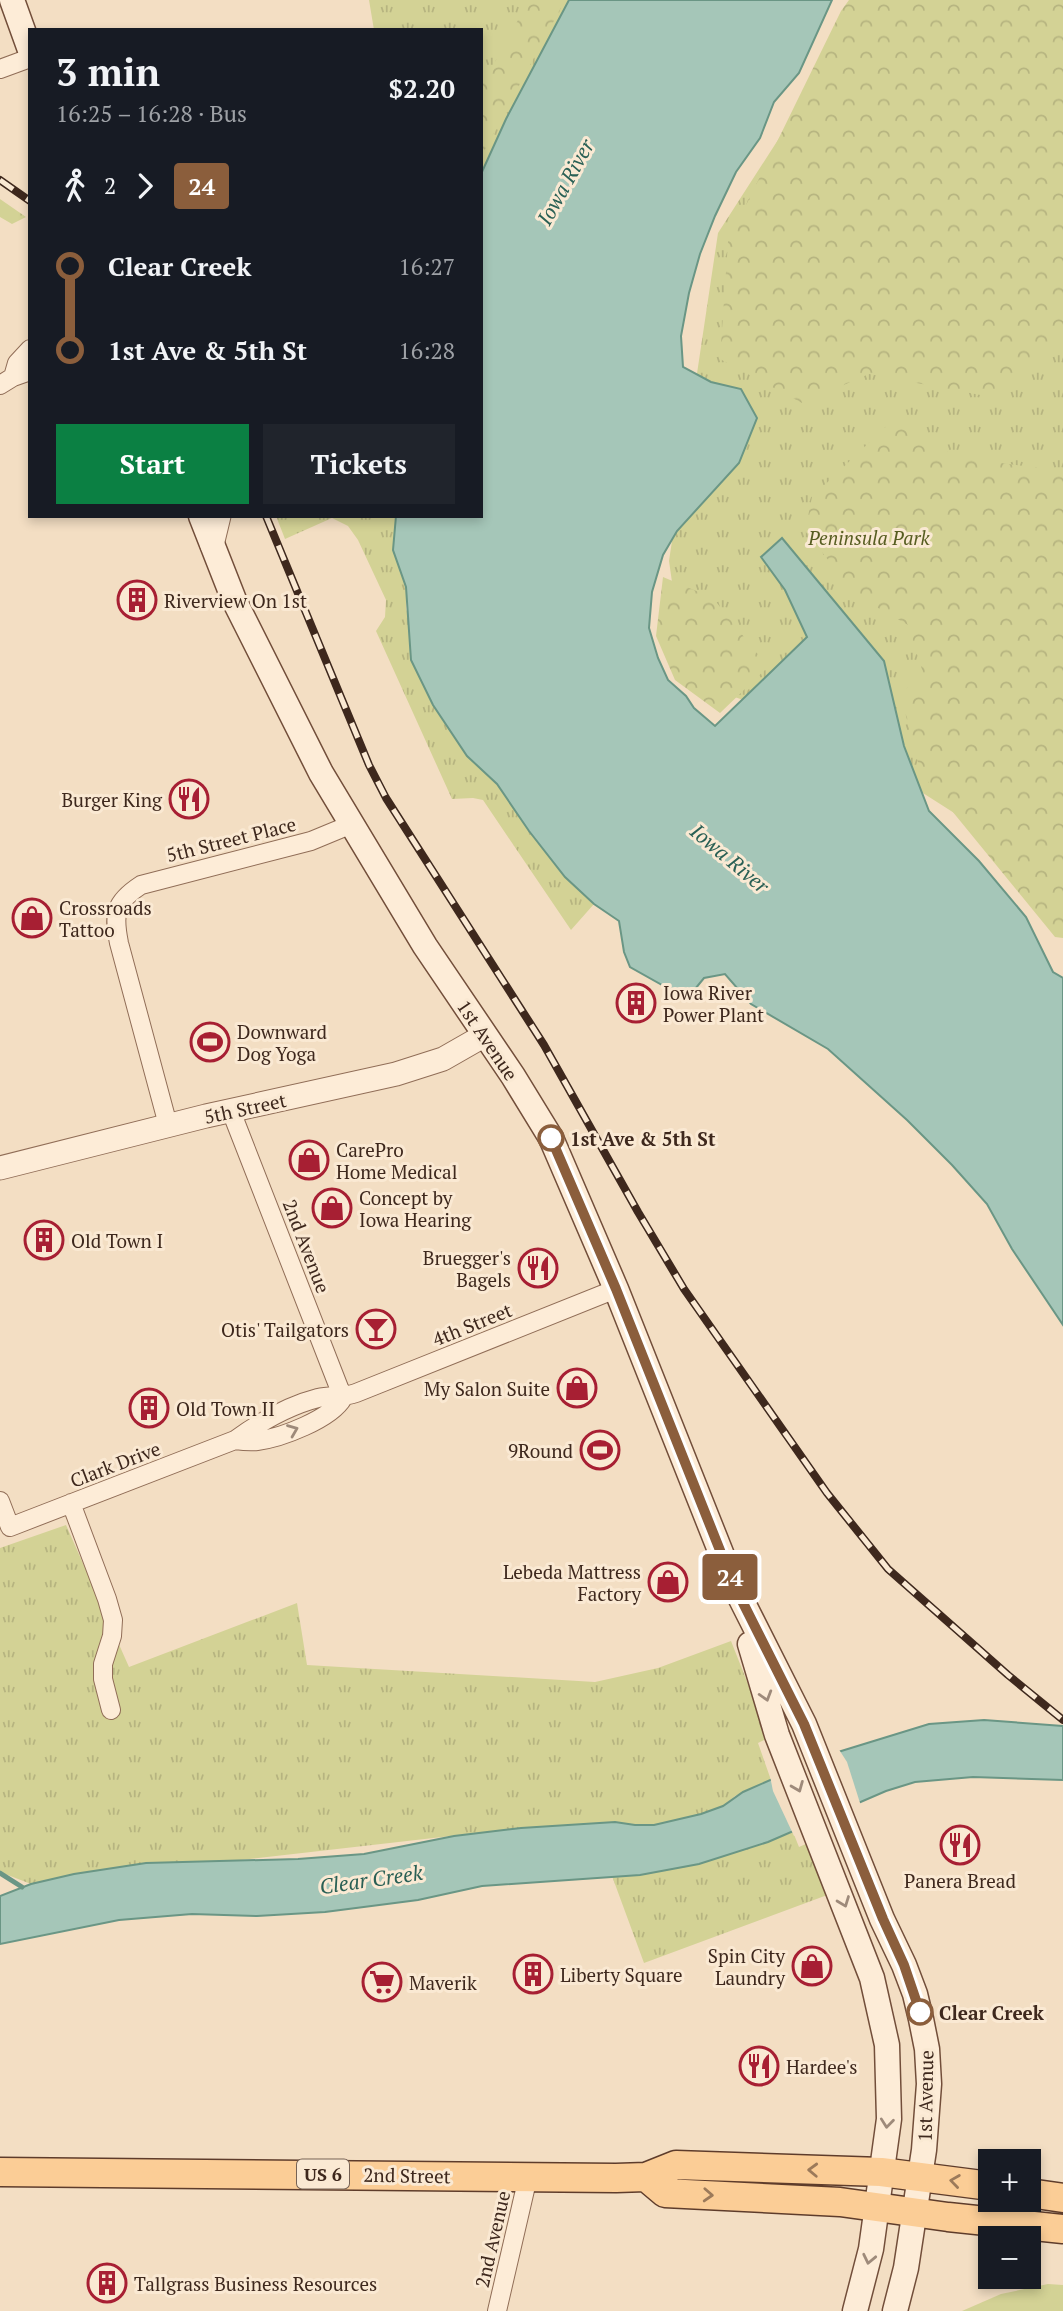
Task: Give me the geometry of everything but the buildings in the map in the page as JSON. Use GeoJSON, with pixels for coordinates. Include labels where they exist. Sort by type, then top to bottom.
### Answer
{"type":"FeatureCollection","features":[{"type":"Feature","properties":{"kind":"main road"},"geometry":{"type":"LineString","coordinates":[[12,0],[28,44]]}},
{"type":"Feature","properties":{"kind":"main road","name":"1st Avenue"},"geometry":{"type":"LineString","coordinates":[[202,518],[234,600],[321,772],[425,946],[551,1138],[616,1289],[733,1583],[804,1724],[904,1965],[921,2019],[927,2049],[929,2084],[927,2123],[906,2268],[895,2311]]}},
{"type":"Feature","properties":{"kind":"main road","name":"1st Avenue"},"geometry":{"type":"LineString","coordinates":[[733,1583],[777,1735],[872,1978],[887,2045],[889,2119],[871,2249],[855,2311]]}},
{"type":"Feature","properties":{"kind":"main road","name":"2nd Street"},"geometry":{"type":"LineString","coordinates":[[0,2172],[646,2177],[676,2165],[881,2172],[978,2184]]}},
{"type":"Feature","properties":{"kind":"main road","name":"2nd Street"},"geometry":{"type":"LineString","coordinates":[[646,2177],[665,2193],[877,2206],[1063,2229]]}},
{"type":"Feature","properties":{"kind":"main road"},"geometry":{"type":"LineString","coordinates":[[1041,2195],[1063,2199]]}},
{"type":"Feature","properties":{"kind":"street"},"geometry":{"type":"LineString","coordinates":[[0,69],[28,59]]}},
{"type":"Feature","properties":{"kind":"street"},"geometry":{"type":"LineString","coordinates":[[14,378],[17,363],[28,351]]}},
{"type":"Feature","properties":{"kind":"street"},"geometry":{"type":"LineString","coordinates":[[212,545],[219,518]]}},
{"type":"Feature","properties":{"kind":"street","name":"5th Street Place"},"geometry":{"type":"LineString","coordinates":[[167,1125],[115,924],[119,905],[124,897],[141,885],[310,841],[350,823]]}},
{"type":"Feature","properties":{"kind":"street","name":"5th Street"},"geometry":{"type":"LineString","coordinates":[[0,1168],[167,1125],[344,1087],[416,1068],[450,1056],[485,1035]]}},
{"type":"Feature","properties":{"kind":"street","name":"2nd Avenue"},"geometry":{"type":"LineString","coordinates":[[231,1111],[342,1398]]}},
{"type":"Feature","properties":{"kind":"street","name":"4th Street"},"geometry":{"type":"LineString","coordinates":[[342,1398],[616,1289]]}},
{"type":"Feature","properties":{"kind":"street","name":"Clark Drive"},"geometry":{"type":"LineString","coordinates":[[0,1501],[10,1527],[234,1440],[258,1423],[284,1410],[320,1397],[342,1398]]}},
{"type":"Feature","properties":{"kind":"street"},"geometry":{"type":"LineString","coordinates":[[71,1503],[113,1620],[113,1636],[103,1664],[103,1679],[111,1710]]}},
{"type":"Feature","properties":{"kind":"street","name":"2nd Avenue"},"geometry":{"type":"LineString","coordinates":[[497,2311],[528,2177]]}},
{"type":"Feature","properties":{"kind":"green space"},"geometry":{"type":"Polygon","coordinates":[[[369,0],[569,0],[506,119],[483,170],[483,28],[374,28],[369,0]]]}},
{"type":"Feature","properties":{"kind":"green space"},"geometry":{"type":"Polygon","coordinates":[[[529,0],[565,0],[483,153],[483,83],[529,0]]]}},
{"type":"Feature","properties":{"kind":"green space"},"geometry":{"type":"Polygon","coordinates":[[[849,0],[1063,0],[1063,328],[991,397],[869,374],[802,403],[720,359],[728,242],[841,11],[849,0]]]}},
{"type":"Feature","properties":{"kind":"green space","name":"Peninsula Park"},"geometry":{"type":"Polygon","coordinates":[[[868,0],[1063,0],[1063,904],[1034,864],[818,726],[686,680],[669,561],[718,233],[868,0]]]}},
{"type":"Feature","properties":{"kind":"green space"},"geometry":{"type":"Polygon","coordinates":[[[0,199],[26,217],[12,224],[0,217],[0,199]]]}},
{"type":"Feature","properties":{"kind":"green space"},"geometry":{"type":"Polygon","coordinates":[[[897,416],[955,457],[1063,471],[1063,938],[1055,937],[921,773],[900,693],[924,676],[908,625],[857,596],[805,531],[812,497],[897,416]]]}},
{"type":"Feature","properties":{"kind":"green space"},"geometry":{"type":"Polygon","coordinates":[[[277,518],[332,518],[285,539],[277,518]]]}},
{"type":"Feature","properties":{"kind":"green space"},"geometry":{"type":"Polygon","coordinates":[[[332,518],[396,518],[393,550],[406,587],[406,609],[467,756],[497,784],[565,877],[594,904],[571,930],[483,800],[452,799],[376,631],[385,617],[386,600],[358,540],[348,526],[332,518]]]}},
{"type":"Feature","properties":{"kind":"green space"},"geometry":{"type":"Polygon","coordinates":[[[663,577],[713,598],[768,667],[720,713],[675,680],[656,636],[663,577]]]}},
{"type":"Feature","properties":{"kind":"green space"},"geometry":{"type":"Polygon","coordinates":[[[66,1525],[129,1667],[297,1603],[307,1665],[595,1682],[658,1668],[731,1641],[761,1717],[766,1739],[758,1743],[771,1780],[735,1796],[723,1806],[654,1825],[615,1822],[521,1828],[31,1884],[0,1872],[0,1548],[66,1525]]]}},
{"type":"Feature","properties":{"kind":"green space"},"geometry":{"type":"Polygon","coordinates":[[[793,1832],[799,1847],[808,1843],[830,1894],[644,1963],[612,1876],[640,1875],[768,1842],[793,1832]]]}},
{"type":"Feature","properties":{"kind":"green space"},"geometry":{"type":"Polygon","coordinates":[[[1041,2285],[1063,2285],[1063,2311],[962,2311],[1001,2294],[1041,2289],[1041,2285]]]}},
{"type":"Feature","properties":{"kind":"water","name":"Iowa River"},"geometry":{"type":"Polygon","coordinates":[[[569,0],[832,0],[799,73],[774,102],[760,138],[736,172],[700,254],[681,336],[683,367],[711,382],[741,389],[757,418],[739,463],[677,531],[663,555],[652,592],[649,628],[668,680],[715,726],[807,637],[785,590],[761,557],[782,538],[884,661],[904,746],[929,811],[979,861],[1026,917],[1053,972],[1063,978],[1063,1325],[1012,1249],[987,1204],[907,1120],[828,1049],[751,1004],[725,974],[704,978],[687,999],[630,967],[624,952],[619,921],[594,904],[565,877],[497,784],[467,756],[433,705],[411,660],[406,587],[393,550],[396,518],[483,518],[483,170],[506,119],[569,0]]]}},
{"type":"Feature","properties":{"kind":"water"},"geometry":{"type":"Polygon","coordinates":[[[984,1720],[1063,1726],[1063,1780],[973,1777],[915,1782],[886,1791],[768,1842],[699,1864],[640,1875],[482,1886],[418,1900],[325,1912],[257,1916],[192,1914],[119,1920],[0,1944],[0,1896],[31,1884],[74,1874],[146,1863],[298,1859],[364,1854],[454,1836],[521,1828],[615,1822],[654,1825],[723,1806],[743,1792],[825,1756],[929,1724],[984,1720]]]}},
{"type":"Feature","properties":{"kind":"pier"},"geometry":{"type":"Polygon","coordinates":[[[838,1748],[847,1762],[861,1806],[794,1836],[773,1791],[770,1776],[838,1748]]]}},
{"type":"Feature","properties":{"kind":"waterway"},"geometry":{"type":"LineString","coordinates":[[0,1873],[22,1887]]}},
{"type":"Feature","properties":{"kind":"railway"},"geometry":{"type":"LineString","coordinates":[[0,180],[28,200]]}},
{"type":"Feature","properties":{"kind":"railway"},"geometry":{"type":"LineString","coordinates":[[267,518],[369,765],[386,798],[544,1045],[684,1289],[827,1493],[888,1569],[1063,1720]]}},
{"type":"Feature","properties":{"kind":"bus line","name":"24"},"geometry":{"type":"LineString","coordinates":[[551,1138],[616,1289],[733,1583],[804,1724],[904,1965],[920,2012]]}},
{"type":"Feature","properties":{"kind":"place","name":"Riverview On 1st"},"geometry":{"type":"Point","coordinates":[137,600]}},
{"type":"Feature","properties":{"kind":"place","name":"Burger King"},"geometry":{"type":"Point","coordinates":[189,799]}},
{"type":"Feature","properties":{"kind":"place","name":"Crossroads Tattoo"},"geometry":{"type":"Point","coordinates":[32,918]}},
{"type":"Feature","properties":{"kind":"place","name":"Iowa River Power Plant"},"geometry":{"type":"Point","coordinates":[636,1003]}},
{"type":"Feature","properties":{"kind":"place","name":"Downward Dog Yoga"},"geometry":{"type":"Point","coordinates":[210,1042]}},
{"type":"Feature","properties":{"kind":"place","name":"1st Ave & 5th St"},"geometry":{"type":"Point","coordinates":[551,1138]}},
{"type":"Feature","properties":{"kind":"place","name":"CarePro Home Medical"},"geometry":{"type":"Point","coordinates":[309,1160]}},
{"type":"Feature","properties":{"kind":"place","name":"Concept by Iowa Hearing"},"geometry":{"type":"Point","coordinates":[332,1208]}},
{"type":"Feature","properties":{"kind":"place","name":"Old Town I"},"geometry":{"type":"Point","coordinates":[44,1240]}},
{"type":"Feature","properties":{"kind":"place","name":"Bruegger's Bagels"},"geometry":{"type":"Point","coordinates":[538,1268]}},
{"type":"Feature","properties":{"kind":"place","name":"Otis' Tailgators"},"geometry":{"type":"Point","coordinates":[376,1329]}},
{"type":"Feature","properties":{"kind":"place","name":"My Salon Suite"},"geometry":{"type":"Point","coordinates":[577,1388]}},
{"type":"Feature","properties":{"kind":"place","name":"Old Town II"},"geometry":{"type":"Point","coordinates":[149,1408]}},
{"type":"Feature","properties":{"kind":"place","name":"9Round"},"geometry":{"type":"Point","coordinates":[600,1450]}},
{"type":"Feature","properties":{"kind":"place","name":"Lebeda Mattress Factory"},"geometry":{"type":"Point","coordinates":[668,1582]}},
{"type":"Feature","properties":{"kind":"place","name":"Panera Bread"},"geometry":{"type":"Point","coordinates":[960,1845]}},
{"type":"Feature","properties":{"kind":"place","name":"Spin City Laundry"},"geometry":{"type":"Point","coordinates":[812,1966]}},
{"type":"Feature","properties":{"kind":"place","name":"Liberty Square"},"geometry":{"type":"Point","coordinates":[533,1974]}},
{"type":"Feature","properties":{"kind":"place","name":"Maverik"},"geometry":{"type":"Point","coordinates":[382,1982]}},
{"type":"Feature","properties":{"kind":"place","name":"Clear Creek"},"geometry":{"type":"Point","coordinates":[920,2012]}},
{"type":"Feature","properties":{"kind":"place","name":"Hardee's"},"geometry":{"type":"Point","coordinates":[759,2066]}},
{"type":"Feature","properties":{"kind":"place","name":"Tallgrass Business Resources"},"geometry":{"type":"Point","coordinates":[107,2283]}}]}
